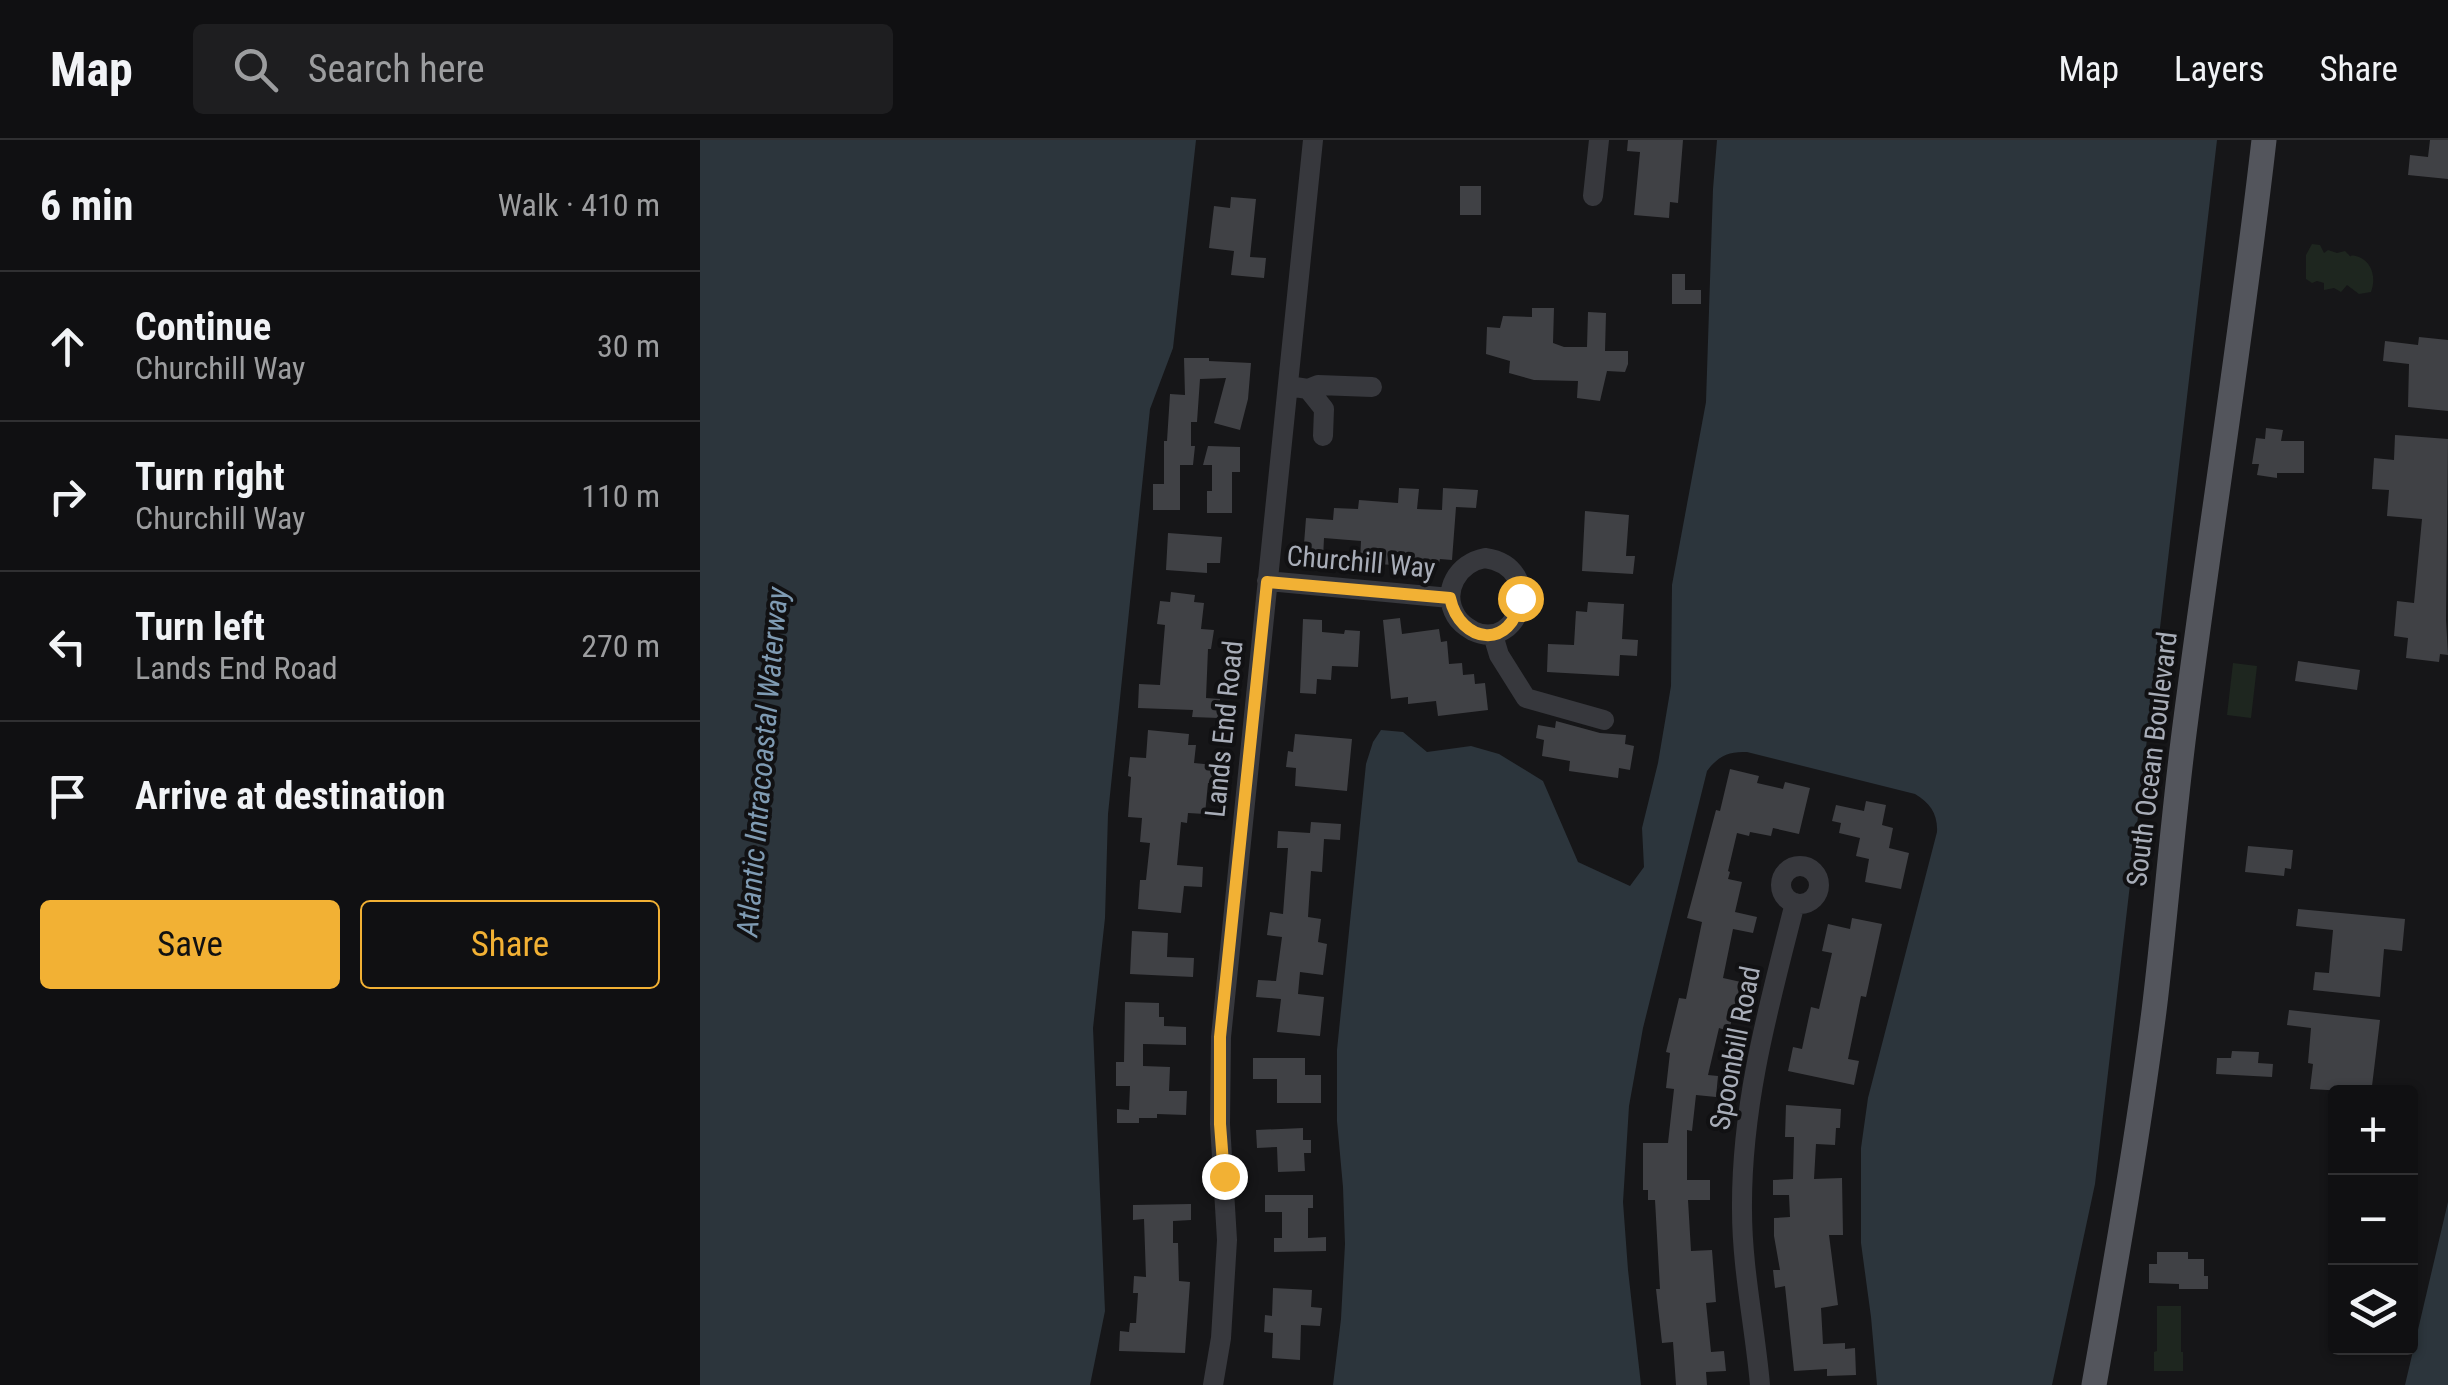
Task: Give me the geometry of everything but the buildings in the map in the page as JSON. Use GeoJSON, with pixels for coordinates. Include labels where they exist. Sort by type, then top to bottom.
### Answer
{"type":"FeatureCollection","features":[{"type":"Feature","properties":{"kind":"main road","name":"South Ocean Boulevard"},"geometry":{"type":"LineString","coordinates":[[2094,1385],[2154,1012],[2178,780],[2264,140]]}},
{"type":"Feature","properties":{"kind":"street","name":"Lands End Road"},"geometry":{"type":"LineString","coordinates":[[1214,1385],[1222,1338],[1227,1240],[1220,1037],[1267,582],[1298,387],[1313,140]]}},
{"type":"Feature","properties":{"kind":"street"},"geometry":{"type":"LineString","coordinates":[[1593,196],[1599,140]]}},
{"type":"Feature","properties":{"kind":"street"},"geometry":{"type":"LineString","coordinates":[[1298,387],[1372,387]]}},
{"type":"Feature","properties":{"kind":"street"},"geometry":{"type":"LineString","coordinates":[[1298,387],[1324,409],[1323,436]]}},
{"type":"Feature","properties":{"kind":"street","name":"Churchill Way"},"geometry":{"type":"LineString","coordinates":[[1472,560],[1497,560],[1516,575],[1520,586],[1514,621],[1494,635],[1481,634],[1459,622],[1453,611],[1451,589],[1462,567],[1472,560]]}},
{"type":"Feature","properties":{"kind":"street","name":"Churchill Way"},"geometry":{"type":"LineString","coordinates":[[1267,582],[1450,598]]}},
{"type":"Feature","properties":{"kind":"street"},"geometry":{"type":"LineString","coordinates":[[1494,635],[1499,654],[1526,698],[1604,720]]}},
{"type":"Feature","properties":{"kind":"street","name":"Spoonbill Road"},"geometry":{"type":"LineString","coordinates":[[1760,1385],[1742,1214],[1742,1159],[1754,1068],[1795,903]]}},
{"type":"Feature","properties":{"kind":"shaded area"},"geometry":{"type":"Polygon","coordinates":[[[2312,244],[2320,245],[2324,253],[2345,251],[2364,260],[2372,272],[2371,292],[2359,294],[2347,285],[2341,292],[2334,288],[2324,290],[2324,283],[2306,279],[2306,255],[2312,244]]]}},
{"type":"Feature","properties":{"kind":"shaded area"},"geometry":{"type":"Polygon","coordinates":[[[2233,663],[2257,666],[2251,718],[2227,715],[2233,663]]]}},
{"type":"Feature","properties":{"kind":"shaded area"},"geometry":{"type":"Polygon","coordinates":[[[2157,1306],[2181,1306],[2183,1371],[2154,1371],[2157,1306]]]}},
{"type":"Feature","properties":{"kind":"water","name":"Atlantic Intracoastal Waterway"},"geometry":{"type":"Polygon","coordinates":[[[700,140],[1196,140],[1173,348],[1150,409],[1108,814],[1105,918],[1093,1028],[1105,1311],[1090,1385],[700,1385],[700,140]]]}},
{"type":"Feature","properties":{"kind":"water"},"geometry":{"type":"Polygon","coordinates":[[[1717,140],[2217,140],[2095,1184],[2052,1385],[1877,1385],[1861,1243],[1861,1148],[1868,1098],[1937,832],[1936,820],[1929,805],[1915,794],[1741,752],[1720,758],[1707,771],[1643,1028],[1629,1106],[1623,1202],[1641,1385],[1333,1385],[1345,1244],[1337,1050],[1366,764],[1381,730],[1403,732],[1427,752],[1471,746],[1499,754],[1543,781],[1578,862],[1630,886],[1644,867],[1642,828],[1671,686],[1672,585],[1706,402],[1717,140]]]}},
{"type":"Feature","properties":{"kind":"water"},"geometry":{"type":"Polygon","coordinates":[[[2448,1202],[2448,1385],[2405,1385],[2412,1355],[2418,1355],[2418,1330],[2448,1202]]]}},
{"type":"Feature","properties":{"kind":"route"},"geometry":{"type":"LineString","coordinates":[[1224,1176],[1220,1037],[1267,582],[1450,598],[1459,622],[1470,630],[1494,635],[1514,621],[1520,598]]}}]}
